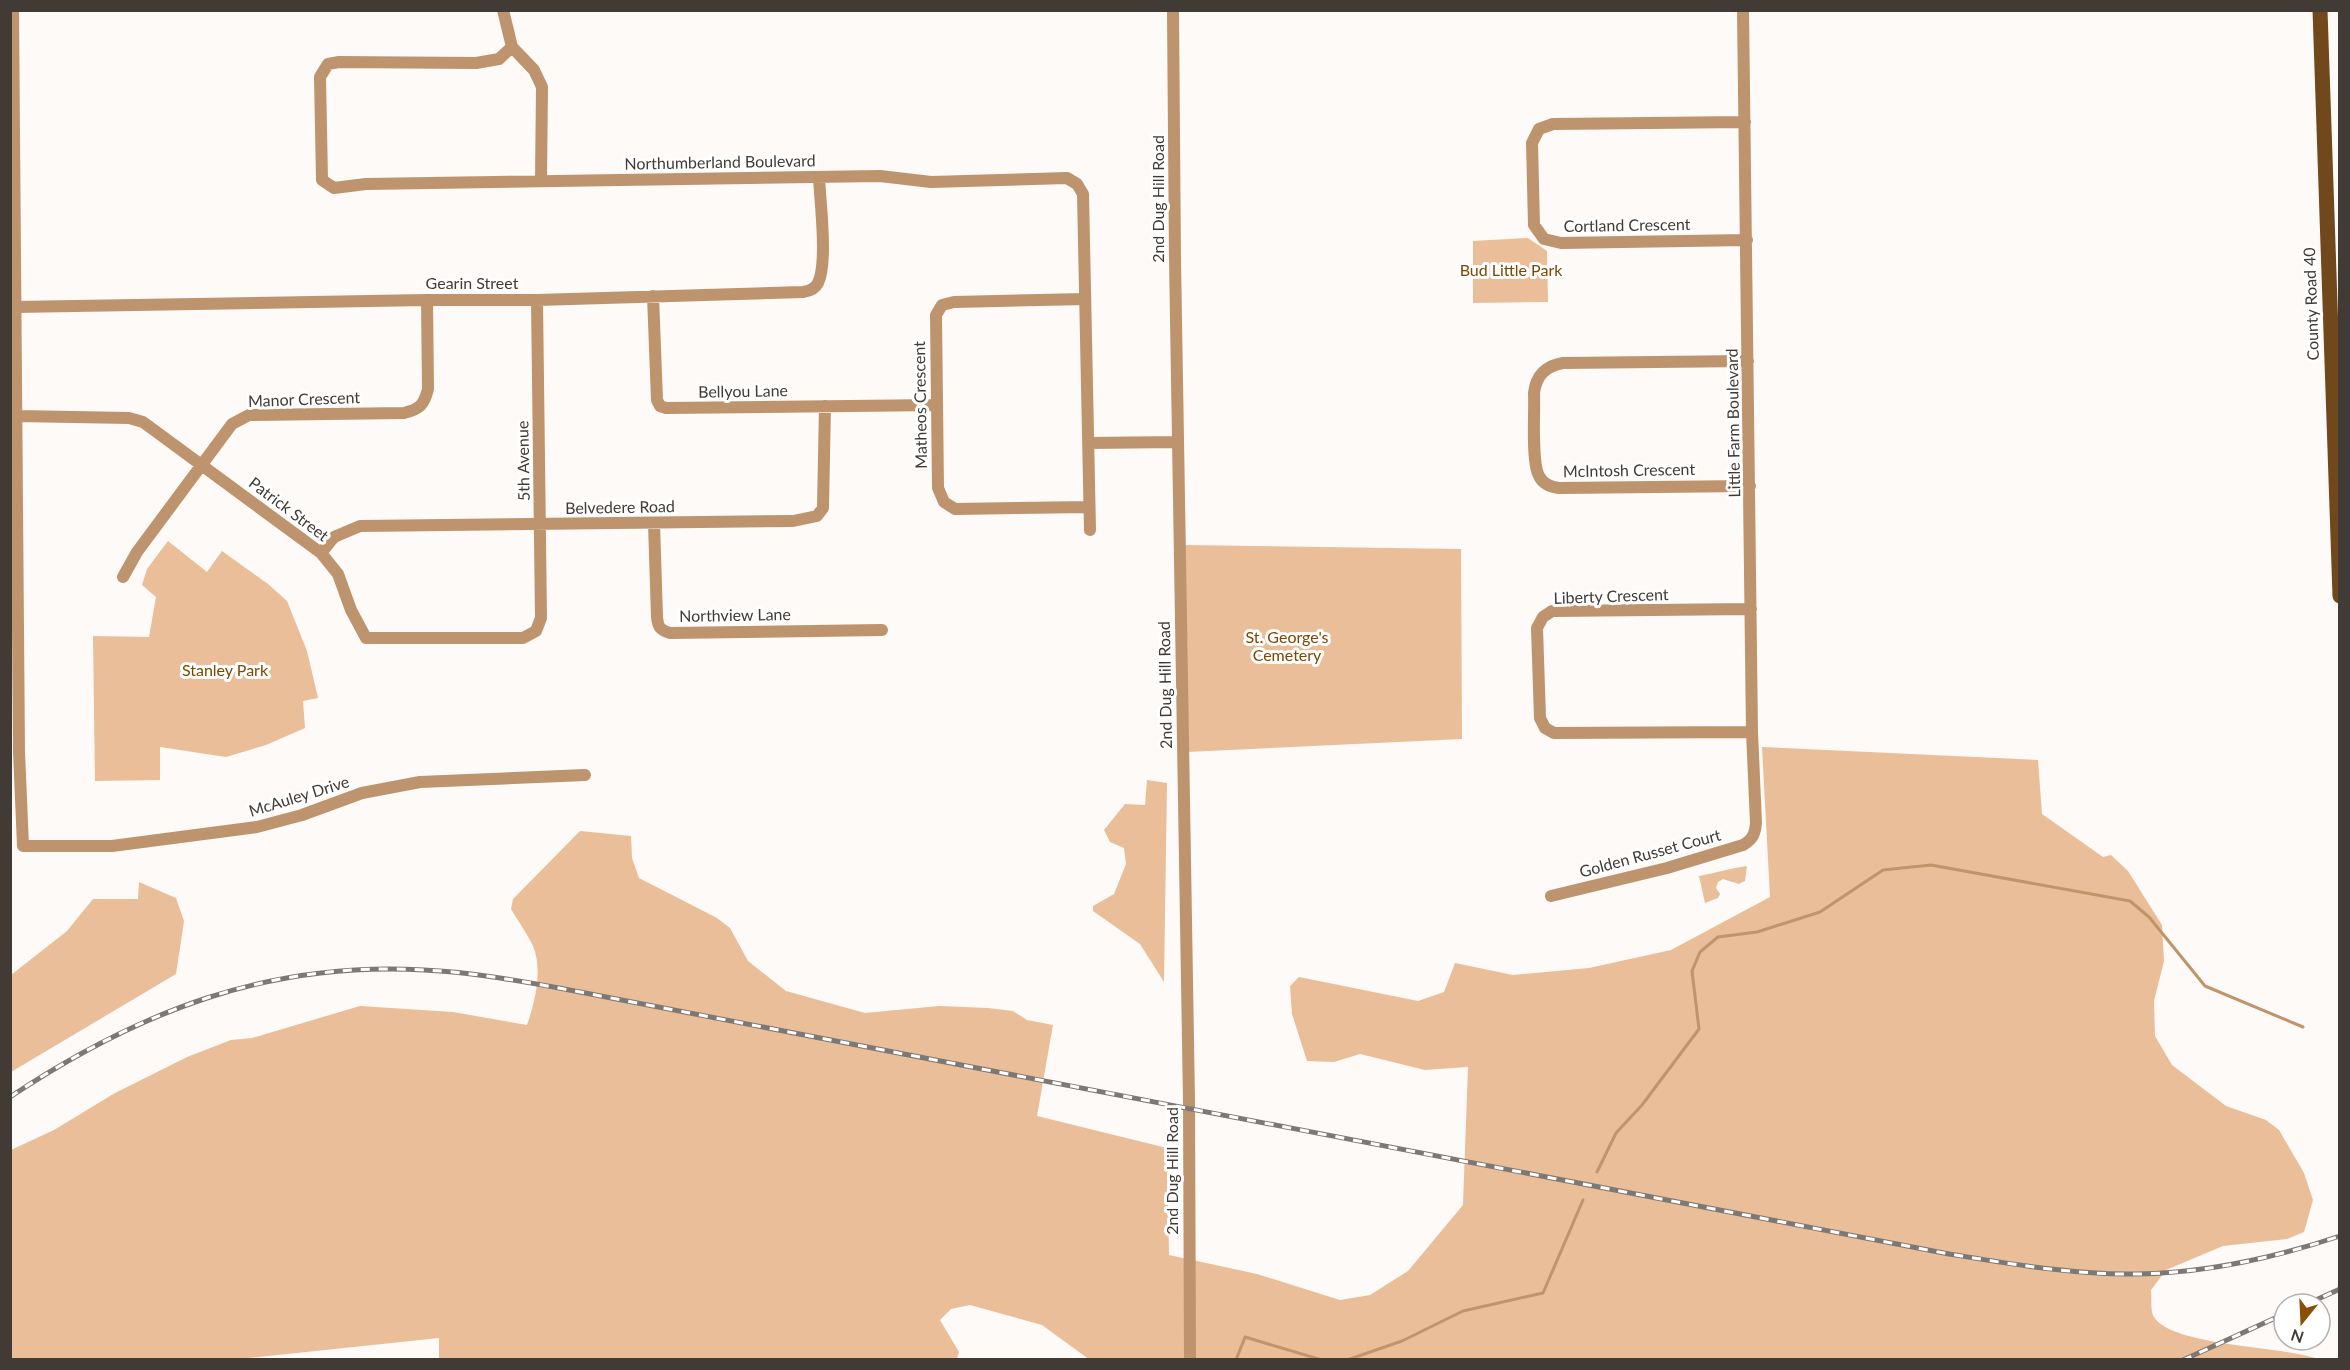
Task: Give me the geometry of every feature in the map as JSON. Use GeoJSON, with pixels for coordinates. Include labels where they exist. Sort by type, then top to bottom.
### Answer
{"type":"FeatureCollection","features":[{"type":"Feature","properties":{"kind":"main road","name":"County Road 40"},"geometry":{"type":"LineString","coordinates":[[2320,10],[2340,596]]}},
{"type":"Feature","properties":{"kind":"street"},"geometry":{"type":"LineString","coordinates":[[13,10],[12,182],[17,416],[15,752]]}},
{"type":"Feature","properties":{"kind":"street"},"geometry":{"type":"LineString","coordinates":[[503,10],[512,47],[534,70],[542,87],[541,180]]}},
{"type":"Feature","properties":{"kind":"street","name":"2nd Dug Hill Road"},"geometry":{"type":"LineString","coordinates":[[1173,10],[1189,1101],[1190,1359]]}},
{"type":"Feature","properties":{"kind":"street","name":"Little Farm Boulevard"},"geometry":{"type":"LineString","coordinates":[[1743,10],[1755,834]]}},
{"type":"Feature","properties":{"kind":"street","name":"Northumberland Boulevard"},"geometry":{"type":"LineString","coordinates":[[512,47],[499,59],[476,63],[339,62],[328,64],[320,77],[322,180],[334,188],[366,184],[541,180],[880,176],[931,182],[1067,178],[1077,184],[1083,194],[1088,443]]}},
{"type":"Feature","properties":{"kind":"street","name":"Cortland Crescent"},"geometry":{"type":"LineString","coordinates":[[1745,122],[1553,124],[1539,129],[1532,143],[1534,225],[1539,235],[1549,241],[1747,240]]}},
{"type":"Feature","properties":{"kind":"street","name":"Gearin Street"},"geometry":{"type":"LineString","coordinates":[[15,307],[537,300],[803,292],[817,285],[822,266],[819,177]]}},
{"type":"Feature","properties":{"kind":"street","name":"Bellyou Lane"},"geometry":{"type":"LineString","coordinates":[[653,296],[656,384],[660,406],[666,408],[937,405]]}},
{"type":"Feature","properties":{"kind":"street","name":"Matheos Crescent"},"geometry":{"type":"LineString","coordinates":[[1085,299],[954,302],[942,305],[936,315],[938,489],[944,502],[955,509],[1089,507]]}},
{"type":"Feature","properties":{"kind":"street","name":"Manor Crescent"},"geometry":{"type":"LineString","coordinates":[[123,577],[136,552],[232,424],[249,415],[404,413],[417,410],[424,403],[428,389],[427,300]]}},
{"type":"Feature","properties":{"kind":"street","name":"5th Avenue"},"geometry":{"type":"LineString","coordinates":[[537,300],[541,525],[540,621]]}},
{"type":"Feature","properties":{"kind":"street","name":"McIntosh Crescent"},"geometry":{"type":"LineString","coordinates":[[1748,361],[1563,363],[1545,369],[1535,384],[1534,393],[1536,466],[1543,482],[1550,487],[1559,489],[1750,486]]}},
{"type":"Feature","properties":{"kind":"street","name":"Belvedere Road"},"geometry":{"type":"LineString","coordinates":[[321,553],[334,537],[360,526],[793,521],[818,516],[823,508],[824,498],[825,406]]}},
{"type":"Feature","properties":{"kind":"street","name":"Patrick Street"},"geometry":{"type":"LineString","coordinates":[[17,416],[129,418],[143,422],[321,553],[338,574],[351,610],[366,638],[523,638],[536,631],[540,621]]}},
{"type":"Feature","properties":{"kind":"street"},"geometry":{"type":"LineString","coordinates":[[1090,530],[1088,443],[1178,442]]}},
{"type":"Feature","properties":{"kind":"street","name":"Northview Lane"},"geometry":{"type":"LineString","coordinates":[[654,523],[657,616],[658,626],[662,630],[670,633],[882,630]]}},
{"type":"Feature","properties":{"kind":"street","name":"Liberty Crescent"},"geometry":{"type":"LineString","coordinates":[[1751,609],[1552,611],[1543,617],[1537,627],[1540,718],[1545,728],[1554,733],[1752,732]]}},
{"type":"Feature","properties":{"kind":"street","name":"McAuley Drive"},"geometry":{"type":"LineString","coordinates":[[15,752],[23,846],[112,846],[257,827],[302,815],[362,793],[420,782],[585,776]]}},
{"type":"Feature","properties":{"kind":"street","name":"Golden Russet Court"},"geometry":{"type":"LineString","coordinates":[[1551,896],[1667,868],[1743,845],[1755,834]]}},
{"type":"Feature","properties":{"kind":"green space","name":"Bud Little Park"},"geometry":{"type":"Polygon","coordinates":[[[1528,238],[1547,251],[1548,302],[1473,303],[1473,241],[1528,238]]]}},
{"type":"Feature","properties":{"kind":"green space","name":"Stanley Park"},"geometry":{"type":"Polygon","coordinates":[[[168,541],[207,572],[222,551],[268,584],[287,601],[307,651],[318,698],[303,701],[305,728],[266,745],[226,757],[160,747],[160,780],[95,781],[93,636],[149,637],[156,597],[142,585],[147,569],[168,541]]]}},
{"type":"Feature","properties":{"kind":"green space","name":"St. George's Cemetery"},"geometry":{"type":"Polygon","coordinates":[[[1185,545],[1461,549],[1462,739],[1187,752],[1185,545]]]}},
{"type":"Feature","properties":{"kind":"green space"},"geometry":{"type":"Polygon","coordinates":[[[1762,747],[2038,760],[2042,814],[2103,857],[2111,855],[2128,871],[2162,925],[2164,961],[2154,1001],[2155,1036],[2172,1065],[2226,1106],[2266,1120],[2279,1130],[2304,1173],[2313,1200],[2304,1232],[2287,1239],[2223,1246],[2166,1270],[2151,1290],[2154,1317],[2165,1327],[2206,1340],[2272,1350],[2272,1352],[2305,1355],[2321,1360],[1090,1360],[1042,1325],[970,1305],[951,1309],[940,1320],[959,1352],[957,1359],[439,1360],[439,1338],[240,1359],[11,1360],[11,1150],[54,1130],[115,1093],[187,1057],[231,1040],[252,1038],[360,1006],[453,1012],[527,1025],[538,975],[536,955],[511,909],[513,899],[580,831],[631,836],[632,858],[639,878],[717,918],[730,928],[748,961],[786,991],[865,1013],[939,1006],[988,1008],[1013,1011],[1027,1020],[1053,1025],[1037,1116],[1167,1148],[1169,1255],[1257,1274],[1340,1300],[1370,1295],[1408,1271],[1463,1205],[1468,1067],[1425,1070],[1360,1054],[1334,1062],[1307,1061],[1292,1014],[1290,986],[1299,977],[1418,1001],[1444,992],[1455,963],[1513,975],[1589,968],[1671,950],[1770,897],[1762,747]]]}},
{"type":"Feature","properties":{"kind":"green space"},"geometry":{"type":"Polygon","coordinates":[[[1147,780],[1167,783],[1164,982],[1140,944],[1093,911],[1093,906],[1114,894],[1126,864],[1124,848],[1110,842],[1104,830],[1125,804],[1145,805],[1147,780]]]}},
{"type":"Feature","properties":{"kind":"green space"},"geometry":{"type":"Polygon","coordinates":[[[1747,866],[1745,881],[1739,884],[1723,879],[1718,882],[1716,888],[1720,894],[1718,898],[1705,903],[1699,876],[1747,866]]]}},
{"type":"Feature","properties":{"kind":"green space"},"geometry":{"type":"Polygon","coordinates":[[[139,882],[176,898],[184,921],[176,974],[11,1072],[11,975],[67,931],[93,899],[138,899],[139,882]]]}},
{"type":"Feature","properties":{"kind":"waterway"},"geometry":{"type":"LineString","coordinates":[[1597,1172],[1616,1133],[1642,1105],[1699,1029],[1692,971],[1700,952],[1718,937],[1757,932],[1820,912],[1883,870],[1931,865],[2130,901],[2149,917],[2205,986],[2303,1027]]}},
{"type":"Feature","properties":{"kind":"waterway"},"geometry":{"type":"LineString","coordinates":[[1347,1360],[1402,1341],[1463,1311],[1543,1293],[1583,1200]]}},
{"type":"Feature","properties":{"kind":"waterway"},"geometry":{"type":"LineString","coordinates":[[1236,1360],[1245,1337],[1322,1360]]}},
{"type":"Feature","properties":{"kind":"railway"},"geometry":{"type":"LineString","coordinates":[[10,1097],[107,1040],[156,1017],[206,998],[258,984],[311,974],[366,969],[441,971],[475,974],[559,988],[1949,1254],[2020,1265],[2113,1274],[2189,1271],[2240,1263],[2340,1236]]}},
{"type":"Feature","properties":{"kind":"railway"},"geometry":{"type":"LineString","coordinates":[[2332,1293],[2340,1289]]}},
{"type":"Feature","properties":{"kind":"railway"},"geometry":{"type":"LineString","coordinates":[[2183,1360],[2272,1319]]}}]}
